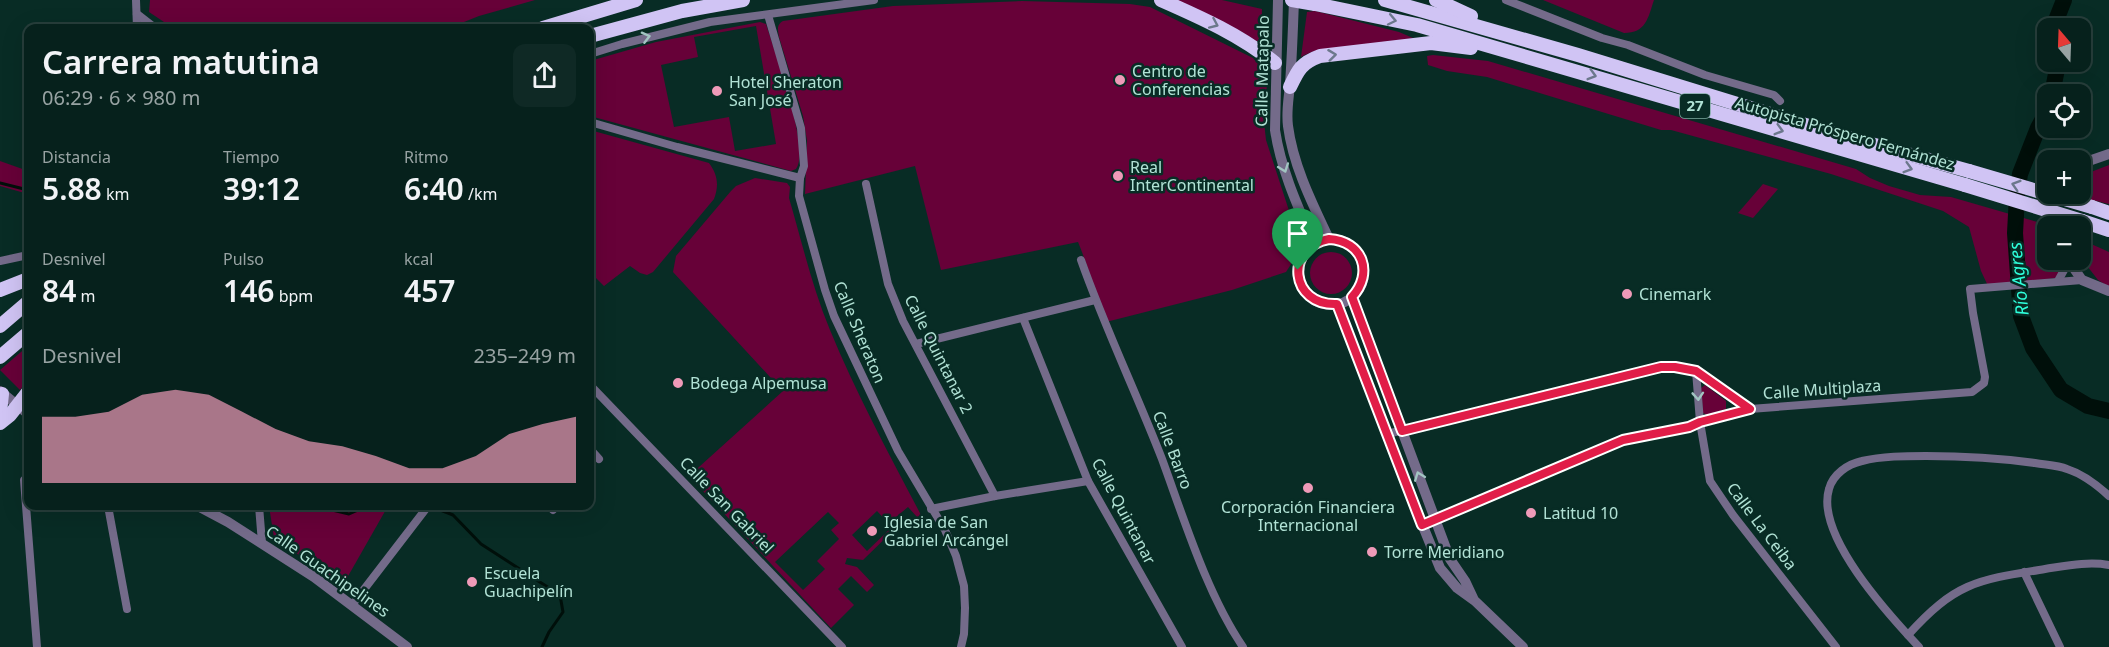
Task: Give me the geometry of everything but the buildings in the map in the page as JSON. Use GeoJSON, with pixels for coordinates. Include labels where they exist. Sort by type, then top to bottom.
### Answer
{"type":"FeatureCollection","features":[{"type":"Feature","properties":{"kind":"highway"},"geometry":{"type":"LineString","coordinates":[[556,24],[636,0]]}},
{"type":"Feature","properties":{"kind":"highway"},"geometry":{"type":"LineString","coordinates":[[594,35],[682,11],[743,0]]}},
{"type":"Feature","properties":{"kind":"highway"},"geometry":{"type":"LineString","coordinates":[[1161,0],[1224,28],[1252,44],[1275,63]]}},
{"type":"Feature","properties":{"kind":"highway","name":"Autopista Próspero Fernández"},"geometry":{"type":"LineString","coordinates":[[1293,0],[1417,25],[1965,185],[2088,223],[2109,232]]}},
{"type":"Feature","properties":{"kind":"highway","name":"Autopista Próspero Fernández"},"geometry":{"type":"LineString","coordinates":[[1385,0],[2109,213]]}},
{"type":"Feature","properties":{"kind":"highway"},"geometry":{"type":"LineString","coordinates":[[1436,0],[1457,4],[1474,18],[1578,55]]}},
{"type":"Feature","properties":{"kind":"highway"},"geometry":{"type":"LineString","coordinates":[[1290,87],[1296,72],[1306,61],[1320,56],[1431,43],[1536,59]]}},
{"type":"Feature","properties":{"kind":"highway"},"geometry":{"type":"LineString","coordinates":[[0,290],[24,281]]}},
{"type":"Feature","properties":{"kind":"highway"},"geometry":{"type":"LineString","coordinates":[[0,327],[24,306]]}},
{"type":"Feature","properties":{"kind":"highway"},"geometry":{"type":"LineString","coordinates":[[0,357],[24,336]]}},
{"type":"Feature","properties":{"kind":"highway"},"geometry":{"type":"LineString","coordinates":[[0,413],[1,392]]}},
{"type":"Feature","properties":{"kind":"highway"},"geometry":{"type":"LineString","coordinates":[[0,423],[23,410]]}},
{"type":"Feature","properties":{"kind":"street"},"geometry":{"type":"LineString","coordinates":[[136,0],[137,24]]}},
{"type":"Feature","properties":{"kind":"street"},"geometry":{"type":"LineString","coordinates":[[594,53],[710,22],[874,0]]}},
{"type":"Feature","properties":{"kind":"street","name":"Calle Matapalo"},"geometry":{"type":"LineString","coordinates":[[1278,0],[1275,130],[1278,150],[1314,244]]}},
{"type":"Feature","properties":{"kind":"street","name":"Calle Matapalo"},"geometry":{"type":"LineString","coordinates":[[1293,0],[1290,87],[1286,109],[1292,146],[1310,199],[1329,239]]}},
{"type":"Feature","properties":{"kind":"street"},"geometry":{"type":"LineString","coordinates":[[1506,0],[1705,75],[1774,95],[1780,101]]}},
{"type":"Feature","properties":{"kind":"street"},"geometry":{"type":"LineString","coordinates":[[137,14],[150,24]]}},
{"type":"Feature","properties":{"kind":"street","name":"Calle Sheraton"},"geometry":{"type":"LineString","coordinates":[[768,15],[801,128],[804,166],[800,178],[799,196],[825,290],[834,315],[898,451],[945,530],[956,556],[964,586],[964,634],[961,647]]}},
{"type":"Feature","properties":{"kind":"street"},"geometry":{"type":"LineString","coordinates":[[594,123],[800,178]]}},
{"type":"Feature","properties":{"kind":"street"},"geometry":{"type":"LineString","coordinates":[[2091,160],[2109,154]]}},
{"type":"Feature","properties":{"kind":"street","name":"Calle Quintanar 2"},"geometry":{"type":"LineString","coordinates":[[866,184],[888,284],[903,321],[994,496]]}},
{"type":"Feature","properties":{"kind":"street"},"geometry":{"type":"LineString","coordinates":[[1329,239],[1338,240],[1353,248],[1362,262],[1363,280],[1359,289],[1352,297],[1337,304],[1328,304],[1311,298],[1300,285],[1298,270],[1300,260],[1306,250],[1314,244],[1329,239]]}},
{"type":"Feature","properties":{"kind":"street"},"geometry":{"type":"LineString","coordinates":[[0,261],[24,256]]}},
{"type":"Feature","properties":{"kind":"street","name":"Calle Barro"},"geometry":{"type":"LineString","coordinates":[[1081,260],[1095,300],[1139,401],[1187,528],[1218,602],[1243,647]]}},
{"type":"Feature","properties":{"kind":"street"},"geometry":{"type":"LineString","coordinates":[[2058,281],[2063,270]]}},
{"type":"Feature","properties":{"kind":"street"},"geometry":{"type":"LineString","coordinates":[[2075,270],[2082,280],[2109,291]]}},
{"type":"Feature","properties":{"kind":"street","name":"Calle Multiplaza"},"geometry":{"type":"LineString","coordinates":[[1422,525],[1623,440],[1689,427],[1750,409],[1972,392],[1984,383],[1985,377],[1971,289],[2082,280]]}},
{"type":"Feature","properties":{"kind":"street"},"geometry":{"type":"LineString","coordinates":[[1352,297],[1450,559],[1475,601]]}},
{"type":"Feature","properties":{"kind":"street"},"geometry":{"type":"LineString","coordinates":[[916,344],[1095,300]]}},
{"type":"Feature","properties":{"kind":"street"},"geometry":{"type":"LineString","coordinates":[[1337,304],[1440,568],[1457,588],[1475,601],[1523,647]]}},
{"type":"Feature","properties":{"kind":"street","name":"Calle Quintanar"},"geometry":{"type":"LineString","coordinates":[[1023,318],[1088,481],[1182,647]]}},
{"type":"Feature","properties":{"kind":"street"},"geometry":{"type":"LineString","coordinates":[[1387,434],[1661,367],[1696,371],[1750,409]]}},
{"type":"Feature","properties":{"kind":"street","name":"Calle La Ceiba"},"geometry":{"type":"LineString","coordinates":[[1696,371],[1700,422],[1710,481],[1733,515],[1836,647]]}},
{"type":"Feature","properties":{"kind":"street","name":"Calle San Gabriel"},"geometry":{"type":"LineString","coordinates":[[594,389],[842,647]]}},
{"type":"Feature","properties":{"kind":"street"},"geometry":{"type":"LineString","coordinates":[[1,392],[23,410]]}},
{"type":"Feature","properties":{"kind":"street"},"geometry":{"type":"LineString","coordinates":[[594,453],[599,459]]}},
{"type":"Feature","properties":{"kind":"street"},"geometry":{"type":"LineString","coordinates":[[1918,647],[1862,580],[1835,536],[1827,507],[1828,491],[1831,481],[1844,468],[1862,461],[1905,456],[2005,459],[2068,469],[2093,482],[2109,496]]}},
{"type":"Feature","properties":{"kind":"street"},"geometry":{"type":"LineString","coordinates":[[932,509],[994,496],[1088,481]]}},
{"type":"Feature","properties":{"kind":"street"},"geometry":{"type":"LineString","coordinates":[[26,510],[37,647]]}},
{"type":"Feature","properties":{"kind":"street"},"geometry":{"type":"LineString","coordinates":[[109,510],[127,609]]}},
{"type":"Feature","properties":{"kind":"street","name":"Calle Guachipelines"},"geometry":{"type":"LineString","coordinates":[[205,510],[262,543],[352,605],[407,647]]}},
{"type":"Feature","properties":{"kind":"street"},"geometry":{"type":"LineString","coordinates":[[259,510],[262,543]]}},
{"type":"Feature","properties":{"kind":"street"},"geometry":{"type":"LineString","coordinates":[[352,605],[424,510]]}},
{"type":"Feature","properties":{"kind":"street"},"geometry":{"type":"LineString","coordinates":[[1908,635],[1944,599],[1965,586],[1993,577],[2068,565],[2109,565]]}},
{"type":"Feature","properties":{"kind":"street"},"geometry":{"type":"LineString","coordinates":[[2024,572],[2060,647]]}},
{"type":"Feature","properties":{"kind":"shaded area"},"geometry":{"type":"Polygon","coordinates":[[[150,0],[535,0],[459,24],[167,24],[149,12],[150,0]]]}},
{"type":"Feature","properties":{"kind":"shaded area"},"geometry":{"type":"Polygon","coordinates":[[[1172,0],[1222,0],[1262,9],[1261,42],[1253,40],[1242,32],[1172,0]]]}},
{"type":"Feature","properties":{"kind":"shaded area"},"geometry":{"type":"Polygon","coordinates":[[[1543,0],[1654,0],[1648,18],[1642,27],[1624,33],[1543,0]]]}},
{"type":"Feature","properties":{"kind":"shaded area"},"geometry":{"type":"Polygon","coordinates":[[[1022,1],[1130,4],[1150,7],[1253,58],[1267,75],[1263,113],[1266,140],[1294,226],[1297,255],[1286,272],[1232,290],[1106,322],[1078,242],[941,270],[915,166],[805,194],[807,141],[803,116],[779,37],[779,24],[783,21],[893,6],[1022,1]]]}},
{"type":"Feature","properties":{"kind":"shaded area"},"geometry":{"type":"Polygon","coordinates":[[[1315,11],[1399,32],[1413,38],[1361,47],[1323,49],[1301,57],[1307,12],[1315,11]]]}},
{"type":"Feature","properties":{"kind":"shaded area"},"geometry":{"type":"Polygon","coordinates":[[[760,22],[766,24],[795,121],[799,142],[796,169],[791,171],[594,117],[594,60],[656,42],[760,22]],[[756,26],[694,37],[698,57],[661,65],[674,127],[729,117],[735,151],[776,144],[756,26]]]}},
{"type":"Feature","properties":{"kind":"shaded area"},"geometry":{"type":"Polygon","coordinates":[[[1427,56],[1488,61],[1856,169],[1889,186],[1920,195],[1951,197],[2037,222],[2037,270],[2060,270],[2056,278],[1988,286],[1981,271],[1969,227],[1943,211],[1831,174],[1671,130],[1661,130],[1487,77],[1447,71],[1428,65],[1427,56]]]}},
{"type":"Feature","properties":{"kind":"shaded area"},"geometry":{"type":"Polygon","coordinates":[[[594,131],[709,163],[717,181],[714,199],[653,272],[647,275],[630,266],[604,286],[594,276],[594,131]]]}},
{"type":"Feature","properties":{"kind":"shaded area"},"geometry":{"type":"Polygon","coordinates":[[[0,161],[24,170],[24,193],[0,186],[0,161]]]}},
{"type":"Feature","properties":{"kind":"shaded area"},"geometry":{"type":"Polygon","coordinates":[[[2109,165],[2109,204],[2091,200],[2091,172],[2109,165]]]}},
{"type":"Feature","properties":{"kind":"shaded area"},"geometry":{"type":"Polygon","coordinates":[[[755,178],[787,183],[790,187],[789,198],[830,330],[862,400],[921,515],[917,517],[908,507],[896,517],[901,523],[863,560],[847,558],[845,564],[857,567],[874,585],[867,592],[851,576],[838,589],[854,605],[831,628],[689,476],[783,391],[673,272],[676,256],[736,186],[755,178]],[[877,511],[852,535],[867,551],[892,527],[877,511]],[[828,512],[775,562],[803,590],[825,569],[817,561],[839,539],[831,530],[839,523],[828,512]]]}},
{"type":"Feature","properties":{"kind":"shaded area"},"geometry":{"type":"Polygon","coordinates":[[[1763,184],[1778,189],[1753,218],[1738,213],[1763,184]]]}},
{"type":"Feature","properties":{"kind":"shaded area"},"geometry":{"type":"Polygon","coordinates":[[[2091,244],[2109,252],[2109,287],[2098,280],[2090,270],[2091,244]]]}},
{"type":"Feature","properties":{"kind":"shaded area"},"geometry":{"type":"Polygon","coordinates":[[[1331,252],[1339,253],[1346,258],[1351,265],[1351,281],[1346,288],[1339,293],[1331,294],[1323,293],[1316,288],[1311,281],[1310,273],[1311,265],[1316,258],[1323,253],[1331,252]]]}},
{"type":"Feature","properties":{"kind":"shaded area"},"geometry":{"type":"Polygon","coordinates":[[[24,349],[24,384],[20,390],[0,370],[24,349]]]}},
{"type":"Feature","properties":{"kind":"shaded area"},"geometry":{"type":"Polygon","coordinates":[[[1705,385],[1726,401],[1726,409],[1707,415],[1703,413],[1701,388],[1705,385]]]}},
{"type":"Feature","properties":{"kind":"shaded area"},"geometry":{"type":"Polygon","coordinates":[[[270,510],[386,510],[343,585],[274,538],[270,510]]]}},
{"type":"Feature","properties":{"kind":"waterway","name":"Río Agres"},"geometry":{"type":"LineString","coordinates":[[2057,18],[2064,0]]}},
{"type":"Feature","properties":{"kind":"waterway","name":"Río Agres"},"geometry":{"type":"LineString","coordinates":[[2054,84],[2056,72]]}},
{"type":"Feature","properties":{"kind":"waterway","name":"Río Agres"},"geometry":{"type":"LineString","coordinates":[[2037,131],[2020,174],[2017,196],[2015,233],[2021,316],[2033,348],[2061,390],[2088,406],[2109,411]]}},
{"type":"Feature","properties":{"kind":"waterway"},"geometry":{"type":"LineString","coordinates":[[0,183],[24,189]]}},
{"type":"Feature","properties":{"kind":"waterway"},"geometry":{"type":"LineString","coordinates":[[332,510],[349,514],[358,510]]}},
{"type":"Feature","properties":{"kind":"waterway"},"geometry":{"type":"LineString","coordinates":[[440,510],[453,515],[481,544],[560,595],[563,612],[542,647]]}},
{"type":"Feature","properties":{"kind":"place","name":"Centro de Conferencias"},"geometry":{"type":"Point","coordinates":[1120,80]}},
{"type":"Feature","properties":{"kind":"place","name":"Hotel Sheraton San José"},"geometry":{"type":"Point","coordinates":[717,91]}},
{"type":"Feature","properties":{"kind":"place","name":"Real InterContinental"},"geometry":{"type":"Point","coordinates":[1118,176]}},
{"type":"Feature","properties":{"kind":"place","name":"Cinemark"},"geometry":{"type":"Point","coordinates":[1627,294]}},
{"type":"Feature","properties":{"kind":"place","name":"Bodega Alpemusa"},"geometry":{"type":"Point","coordinates":[678,383]}},
{"type":"Feature","properties":{"kind":"place","name":"Corporación Financiera Internacional"},"geometry":{"type":"Point","coordinates":[1308,488]}},
{"type":"Feature","properties":{"kind":"place","name":"Latitud 10"},"geometry":{"type":"Point","coordinates":[1531,513]}},
{"type":"Feature","properties":{"kind":"place","name":"Iglesia de San Gabriel Arcángel"},"geometry":{"type":"Point","coordinates":[872,531]}},
{"type":"Feature","properties":{"kind":"place","name":"Torre Meridiano"},"geometry":{"type":"Point","coordinates":[1372,552]}},
{"type":"Feature","properties":{"kind":"place","name":"Escuela Guachipelín"},"geometry":{"type":"Point","coordinates":[472,582]}},
{"type":"Feature","properties":{"kind":"route"},"geometry":{"type":"LineString","coordinates":[[1322,240],[1338,240],[1346,243],[1359,254],[1363,267],[1363,280],[1352,297],[1402,431],[1661,367],[1696,371],[1750,409],[1689,427],[1623,440],[1422,525],[1337,304],[1319,303],[1311,298],[1300,285],[1298,270],[1300,260],[1306,250],[1322,240]]}}]}
